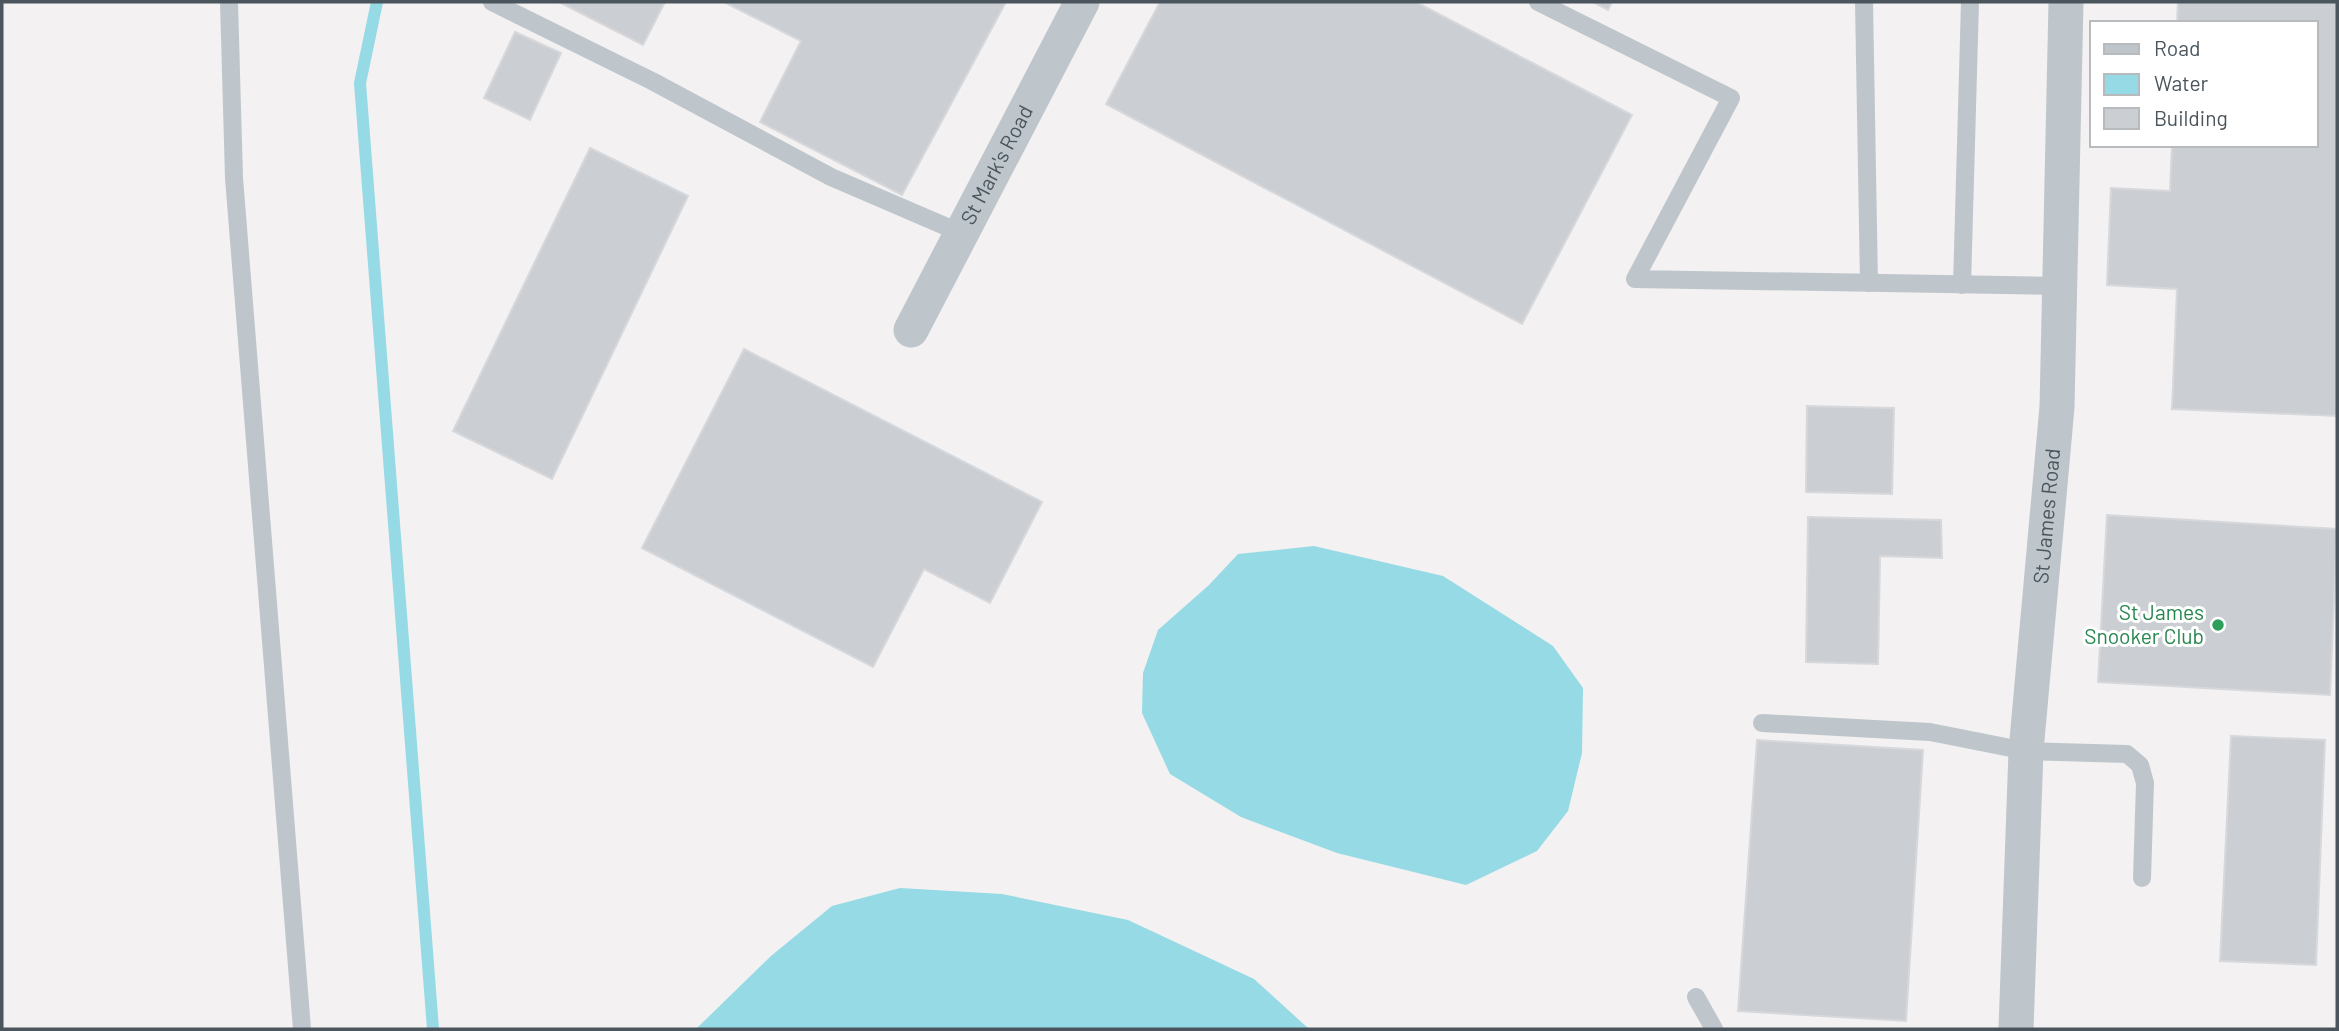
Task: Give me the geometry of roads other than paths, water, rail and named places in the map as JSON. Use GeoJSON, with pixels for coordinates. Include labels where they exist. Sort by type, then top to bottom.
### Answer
{"type":"FeatureCollection","features":[{"type":"Feature","properties":{"kind":"street","name":"St Mark's Road"},"geometry":{"type":"LineString","coordinates":[[911,330],[1082,2]]}},
{"type":"Feature","properties":{"kind":"street","name":"St James Road"},"geometry":{"type":"LineString","coordinates":[[2016,1029],[2026,751],[2057,407],[2066,2]]}},
{"type":"Feature","properties":{"kind":"lane"},"geometry":{"type":"LineString","coordinates":[[229,2],[233,178],[302,1029]]}},
{"type":"Feature","properties":{"kind":"lane"},"geometry":{"type":"LineString","coordinates":[[492,2],[652,81],[831,177],[961,233]]}},
{"type":"Feature","properties":{"kind":"lane"},"geometry":{"type":"LineString","coordinates":[[1538,2],[1731,98],[1635,279],[2060,286]]}},
{"type":"Feature","properties":{"kind":"lane"},"geometry":{"type":"LineString","coordinates":[[1864,2],[1869,283]]}},
{"type":"Feature","properties":{"kind":"lane"},"geometry":{"type":"LineString","coordinates":[[1962,285],[1970,2]]}},
{"type":"Feature","properties":{"kind":"lane"},"geometry":{"type":"LineString","coordinates":[[1762,723],[1930,733],[2026,751],[2127,754],[2140,765],[2145,783],[2142,878]]}},
{"type":"Feature","properties":{"kind":"lane"},"geometry":{"type":"LineString","coordinates":[[1696,997],[1714,1029]]}},
{"type":"Feature","properties":{"kind":"water"},"geometry":{"type":"Polygon","coordinates":[[[1314,546],[1443,576],[1553,646],[1583,688],[1582,753],[1568,811],[1537,851],[1466,885],[1337,853],[1241,817],[1170,774],[1142,713],[1143,673],[1158,630],[1209,585],[1238,554],[1314,546]]]}},
{"type":"Feature","properties":{"kind":"water"},"geometry":{"type":"Polygon","coordinates":[[[900,888],[1002,894],[1128,920],[1254,979],[1309,1029],[696,1029],[771,956],[832,906],[900,888]]]}},
{"type":"Feature","properties":{"kind":"waterway"},"geometry":{"type":"LineString","coordinates":[[377,2],[360,83],[433,1029]]}},
{"type":"Feature","properties":{"kind":"place","name":"St James Snooker Club"},"geometry":{"type":"Point","coordinates":[2218,625]}}]}
